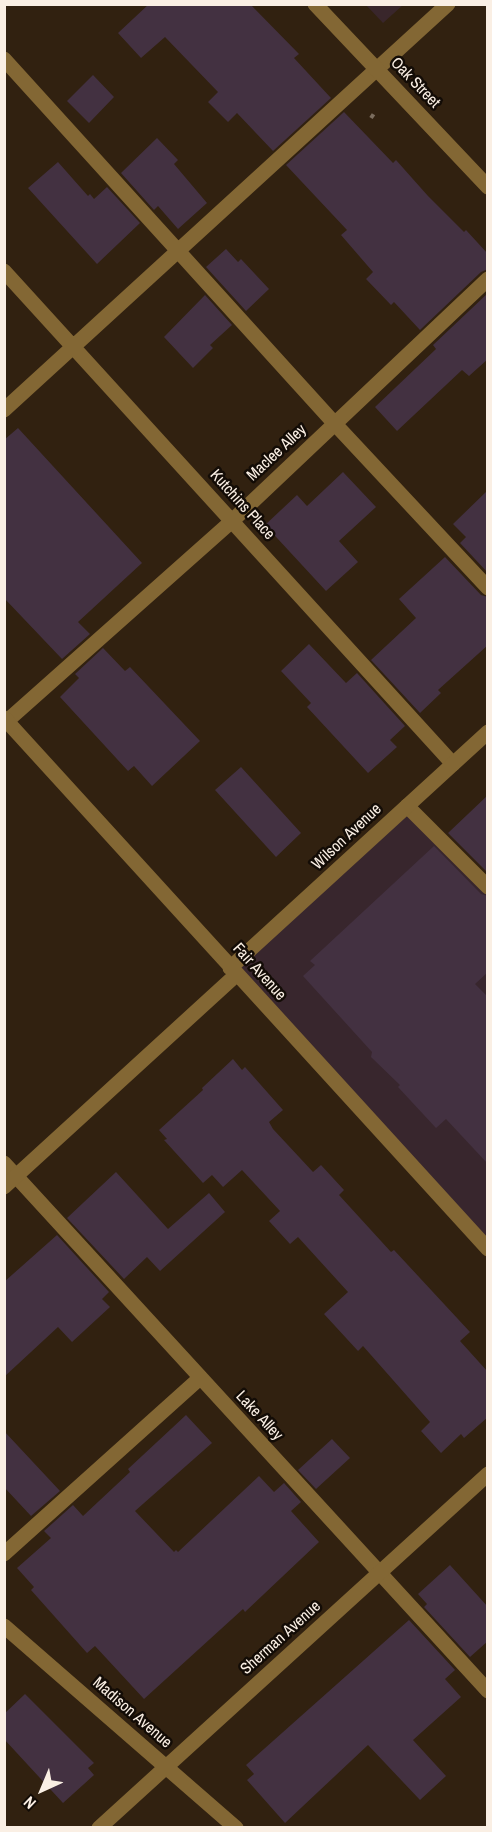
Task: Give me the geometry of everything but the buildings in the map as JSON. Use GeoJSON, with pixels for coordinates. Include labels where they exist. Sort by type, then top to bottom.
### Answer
{"type":"FeatureCollection","features":[{"type":"Feature","properties":{"kind":"street","name":"Oak Street"},"geometry":{"type":"LineString","coordinates":[[315,4],[488,187]]}},
{"type":"Feature","properties":{"kind":"street"},"geometry":{"type":"LineString","coordinates":[[4,410],[448,4]]}},
{"type":"Feature","properties":{"kind":"street"},"geometry":{"type":"LineString","coordinates":[[4,60],[335,424],[488,588]]}},
{"type":"Feature","properties":{"kind":"street","name":"Kutchins Place"},"geometry":{"type":"LineString","coordinates":[[4,271],[453,764]]}},
{"type":"Feature","properties":{"kind":"street","name":"Maclee Alley"},"geometry":{"type":"LineString","coordinates":[[6,719],[232,521],[488,279]]}},
{"type":"Feature","properties":{"kind":"street","name":"Fair Avenue"},"geometry":{"type":"LineString","coordinates":[[6,719],[488,1249]]}},
{"type":"Feature","properties":{"kind":"street","name":"Wilson Avenue"},"geometry":{"type":"LineString","coordinates":[[4,1187],[488,732]]}},
{"type":"Feature","properties":{"kind":"street"},"geometry":{"type":"LineString","coordinates":[[407,806],[488,887]]}},
{"type":"Feature","properties":{"kind":"street","name":"Lake Alley"},"geometry":{"type":"LineString","coordinates":[[4,1164],[488,1692]]}},
{"type":"Feature","properties":{"kind":"street"},"geometry":{"type":"LineString","coordinates":[[4,1554],[200,1378]]}},
{"type":"Feature","properties":{"kind":"street","name":"Sherman Avenue"},"geometry":{"type":"LineString","coordinates":[[99,1827],[488,1474]]}},
{"type":"Feature","properties":{"kind":"street","name":"Madison Avenue"},"geometry":{"type":"LineString","coordinates":[[4,1626],[236,1827]]}},
{"type":"Feature","properties":{"kind":"path"},"geometry":{"type":"LineString","coordinates":[[371,118],[375,112]]}},
{"type":"Feature","properties":{"kind":"shaded area"},"geometry":{"type":"Polygon","coordinates":[[[366,5],[403,5],[383,23],[366,5]]]}},
{"type":"Feature","properties":{"kind":"shaded area"},"geometry":{"type":"Polygon","coordinates":[[[408,801],[487,887],[487,1256],[225,969],[408,801]]]}}]}
